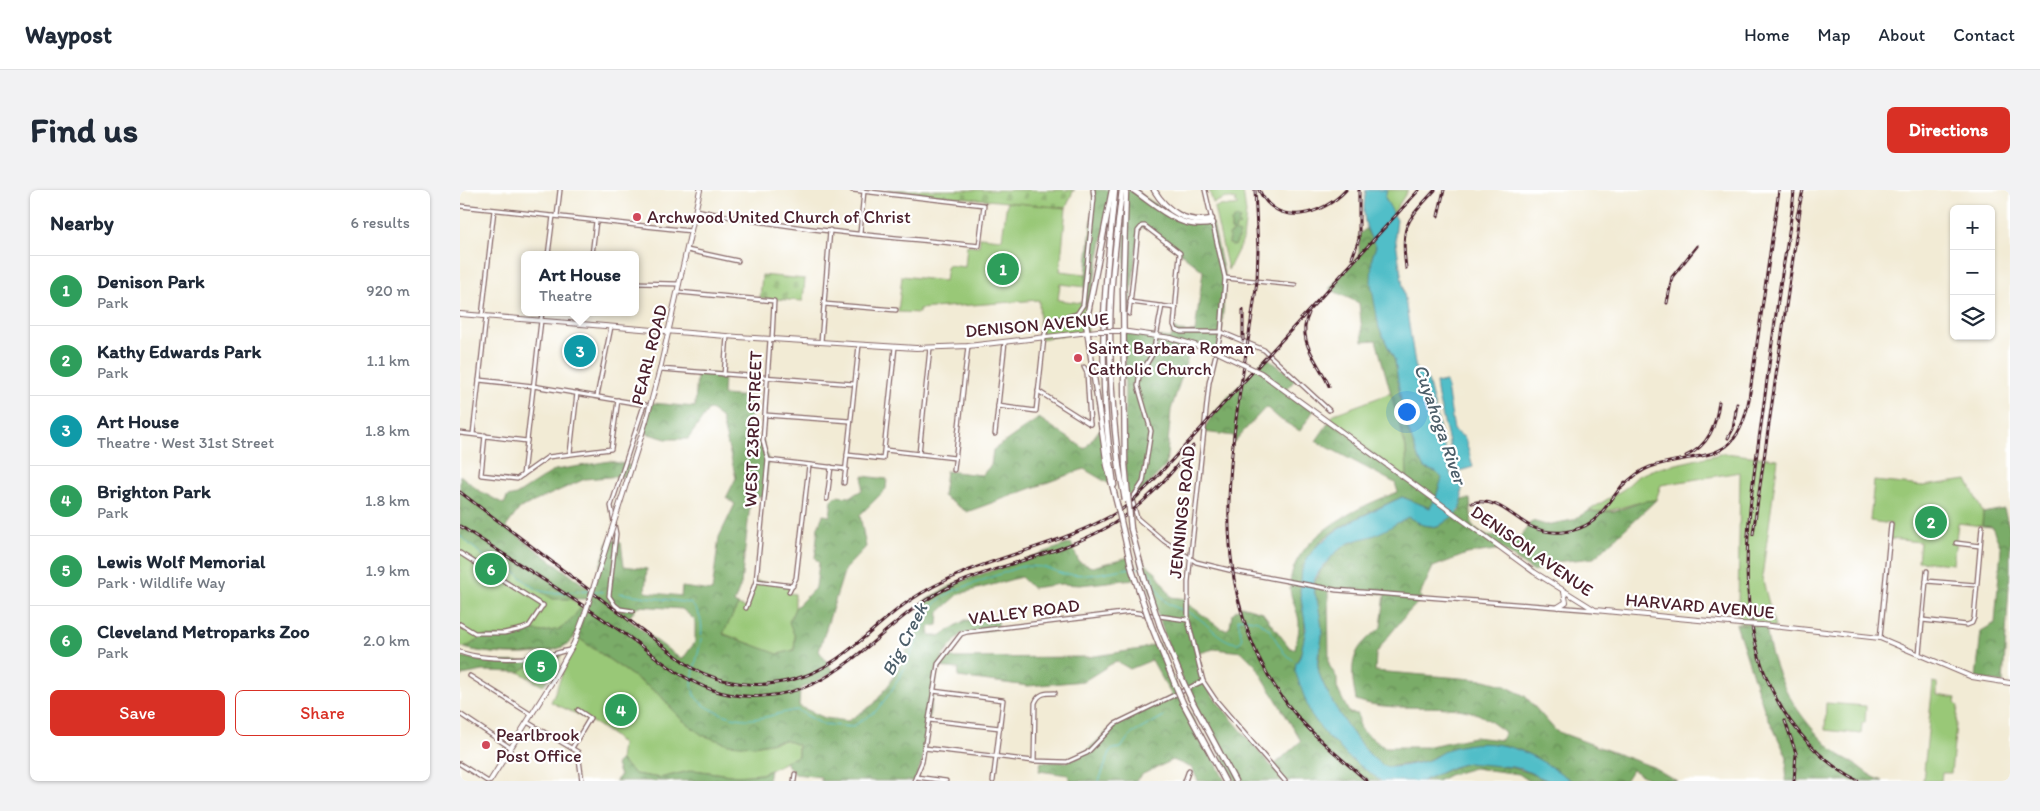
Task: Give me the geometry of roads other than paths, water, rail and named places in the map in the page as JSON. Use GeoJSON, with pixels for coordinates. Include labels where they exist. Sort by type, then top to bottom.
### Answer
{"type":"FeatureCollection","features":[{"type":"Feature","properties":{"kind":"highway"},"geometry":{"type":"LineString","coordinates":[[1114,190],[1086,323],[1109,465],[1132,570],[1151,625],[1174,682],[1225,781]]}},
{"type":"Feature","properties":{"kind":"highway"},"geometry":{"type":"LineString","coordinates":[[1109,465],[1103,364],[1107,276],[1114,190]]}},
{"type":"Feature","properties":{"kind":"highway"},"geometry":{"type":"LineString","coordinates":[[1122,190],[1122,331],[1126,465],[1131,529]]}},
{"type":"Feature","properties":{"kind":"highway"},"geometry":{"type":"LineString","coordinates":[[1126,190],[1123,198],[1112,279],[1110,341],[1113,411],[1119,467],[1131,529],[1147,588],[1160,626],[1191,699],[1235,781]]}},
{"type":"Feature","properties":{"kind":"highway"},"geometry":{"type":"LineString","coordinates":[[1133,190],[1182,223],[1198,226],[1212,221]]}},
{"type":"Feature","properties":{"kind":"highway"},"geometry":{"type":"LineString","coordinates":[[1154,190],[1166,206],[1184,218],[1212,221]]}},
{"type":"Feature","properties":{"kind":"main road","name":"PEARL ROAD"},"geometry":{"type":"LineString","coordinates":[[488,781],[528,722],[571,650],[586,611],[651,406],[700,190]]}},
{"type":"Feature","properties":{"kind":"main road","name":"DENISON AVENUE"},"geometry":{"type":"LineString","coordinates":[[460,314],[727,336],[895,347],[968,346],[1098,331],[1122,331],[1171,338],[1229,357],[1274,382],[1534,572],[1595,610]]}},
{"type":"Feature","properties":{"kind":"main road"},"geometry":{"type":"LineString","coordinates":[[1558,607],[1566,602],[1564,592]]}},
{"type":"Feature","properties":{"kind":"main road","name":"HARVARD AVENUE"},"geometry":{"type":"LineString","coordinates":[[1595,610],[1880,638],[1976,678],[2010,684]]}},
{"type":"Feature","properties":{"kind":"street"},"geometry":{"type":"LineString","coordinates":[[549,251],[560,190]]}},
{"type":"Feature","properties":{"kind":"street"},"geometry":{"type":"LineString","coordinates":[[696,210],[732,218],[979,246],[984,206],[852,190]]}},
{"type":"Feature","properties":{"kind":"street"},"geometry":{"type":"LineString","coordinates":[[998,406],[1036,411],[1044,338],[1048,322],[1077,314],[1083,305],[1094,198],[1093,190]]}},
{"type":"Feature","properties":{"kind":"street","name":"JENNINGS ROAD"},"geometry":{"type":"LineString","coordinates":[[1205,190],[1226,278],[1221,332],[1209,383],[1190,558],[1188,618],[1203,682],[1215,700],[1284,781]]}},
{"type":"Feature","properties":{"kind":"street"},"geometry":{"type":"LineString","coordinates":[[860,233],[864,191]]}},
{"type":"Feature","properties":{"kind":"street"},"geometry":{"type":"LineString","coordinates":[[460,206],[691,231]]}},
{"type":"Feature","properties":{"kind":"street"},"geometry":{"type":"LineString","coordinates":[[473,434],[494,210]]}},
{"type":"Feature","properties":{"kind":"street"},"geometry":{"type":"LineString","coordinates":[[592,251],[596,220]]}},
{"type":"Feature","properties":{"kind":"street"},"geometry":{"type":"LineString","coordinates":[[1130,314],[1138,231],[1142,226],[1148,227],[1180,253],[1174,328],[1178,331],[1221,332],[1264,350],[1330,410]]}},
{"type":"Feature","properties":{"kind":"street"},"geometry":{"type":"LineString","coordinates":[[821,342],[830,230]]}},
{"type":"Feature","properties":{"kind":"street"},"geometry":{"type":"LineString","coordinates":[[687,250],[738,261]]}},
{"type":"Feature","properties":{"kind":"street"},"geometry":{"type":"LineString","coordinates":[[1226,278],[1295,285]]}},
{"type":"Feature","properties":{"kind":"street"},"geometry":{"type":"LineString","coordinates":[[639,283],[680,284]]}},
{"type":"Feature","properties":{"kind":"street","name":"WEST 23RD STREET"},"geometry":{"type":"LineString","coordinates":[[678,292],[774,301],[763,440],[768,460],[756,581],[746,608]]}},
{"type":"Feature","properties":{"kind":"street"},"geometry":{"type":"LineString","coordinates":[[1130,302],[1176,308]]}},
{"type":"Feature","properties":{"kind":"street"},"geometry":{"type":"LineString","coordinates":[[824,304],[896,310]]}},
{"type":"Feature","properties":{"kind":"street"},"geometry":{"type":"LineString","coordinates":[[1157,336],[1162,306]]}},
{"type":"Feature","properties":{"kind":"street"},"geometry":{"type":"LineString","coordinates":[[523,475],[541,316]]}},
{"type":"Feature","properties":{"kind":"street"},"geometry":{"type":"LineString","coordinates":[[598,396],[611,327]]}},
{"type":"Feature","properties":{"kind":"street"},"geometry":{"type":"LineString","coordinates":[[724,375],[727,336]]}},
{"type":"Feature","properties":{"kind":"street","name":"HARVARD AVENUE"},"geometry":{"type":"LineString","coordinates":[[1157,336],[1153,353],[1139,378],[1139,391],[1151,431],[1143,482],[1132,499],[1137,518],[1196,562],[1291,583],[1323,588],[1595,610]]}},
{"type":"Feature","properties":{"kind":"street"},"geometry":{"type":"LineString","coordinates":[[995,434],[1005,342]]}},
{"type":"Feature","properties":{"kind":"street"},"geometry":{"type":"LineString","coordinates":[[844,483],[859,345]]}},
{"type":"Feature","properties":{"kind":"street"},"geometry":{"type":"LineString","coordinates":[[954,470],[968,346]]}},
{"type":"Feature","properties":{"kind":"street"},"geometry":{"type":"LineString","coordinates":[[847,455],[884,458],[895,347]]}},
{"type":"Feature","properties":{"kind":"street"},"geometry":{"type":"LineString","coordinates":[[919,454],[930,348]]}},
{"type":"Feature","properties":{"kind":"street"},"geometry":{"type":"LineString","coordinates":[[1038,391],[1090,424],[1087,373],[1084,367]]}},
{"type":"Feature","properties":{"kind":"street"},"geometry":{"type":"LineString","coordinates":[[660,369],[854,384]]}},
{"type":"Feature","properties":{"kind":"street"},"geometry":{"type":"LineString","coordinates":[[479,380],[533,386],[651,406]]}},
{"type":"Feature","properties":{"kind":"street"},"geometry":{"type":"LineString","coordinates":[[570,454],[576,393]]}},
{"type":"Feature","properties":{"kind":"street"},"geometry":{"type":"LineString","coordinates":[[485,436],[481,475],[517,479],[548,456],[611,449],[618,400]]}},
{"type":"Feature","properties":{"kind":"street","name":"PEARL ROAD"},"geometry":{"type":"LineString","coordinates":[[633,611],[620,609],[614,605],[609,596],[616,534],[611,506],[644,405]]}},
{"type":"Feature","properties":{"kind":"street"},"geometry":{"type":"LineString","coordinates":[[765,415],[850,421]]}},
{"type":"Feature","properties":{"kind":"street"},"geometry":{"type":"LineString","coordinates":[[460,433],[527,441]]}},
{"type":"Feature","properties":{"kind":"street"},"geometry":{"type":"LineString","coordinates":[[885,450],[955,458]]}},
{"type":"Feature","properties":{"kind":"street"},"geometry":{"type":"LineString","coordinates":[[768,460],[846,469]]}},
{"type":"Feature","properties":{"kind":"street"},"geometry":{"type":"LineString","coordinates":[[789,592],[796,578],[809,465]]}},
{"type":"Feature","properties":{"kind":"street"},"geometry":{"type":"LineString","coordinates":[[827,498],[831,467]]}},
{"type":"Feature","properties":{"kind":"street"},"geometry":{"type":"LineString","coordinates":[[1880,638],[1891,524]]}},
{"type":"Feature","properties":{"kind":"street"},"geometry":{"type":"LineString","coordinates":[[1922,620],[1966,625],[1972,623],[1982,526]]}},
{"type":"Feature","properties":{"kind":"street"},"geometry":{"type":"LineString","coordinates":[[1956,543],[1980,546]]}},
{"type":"Feature","properties":{"kind":"street"},"geometry":{"type":"LineString","coordinates":[[460,553],[543,606],[529,626],[504,633],[475,633],[460,624]]}},
{"type":"Feature","properties":{"kind":"street"},"geometry":{"type":"LineString","coordinates":[[1919,654],[1927,571]]}},
{"type":"Feature","properties":{"kind":"street"},"geometry":{"type":"LineString","coordinates":[[756,581],[792,586]]}},
{"type":"Feature","properties":{"kind":"street"},"geometry":{"type":"LineString","coordinates":[[1926,581],[1976,585]]}},
{"type":"Feature","properties":{"kind":"street","name":"VALLEY ROAD"},"geometry":{"type":"LineString","coordinates":[[915,779],[922,761],[938,664],[957,638],[967,632],[1131,612],[1188,618]]}},
{"type":"Feature","properties":{"kind":"street"},"geometry":{"type":"LineString","coordinates":[[460,652],[478,657],[531,657],[547,656],[571,650]]}},
{"type":"Feature","properties":{"kind":"street"},"geometry":{"type":"LineString","coordinates":[[470,676],[532,715]]}},
{"type":"Feature","properties":{"kind":"street"},"geometry":{"type":"LineString","coordinates":[[924,748],[1034,761],[1067,762],[1087,754],[1115,724],[1203,682]]}},
{"type":"Feature","properties":{"kind":"street"},"geometry":{"type":"LineString","coordinates":[[933,691],[1003,700],[994,781]]}},
{"type":"Feature","properties":{"kind":"street"},"geometry":{"type":"LineString","coordinates":[[1034,761],[1035,703],[1037,697],[1042,694],[1055,693]]}},
{"type":"Feature","properties":{"kind":"street"},"geometry":{"type":"LineString","coordinates":[[572,748],[590,718],[578,710]]}},
{"type":"Feature","properties":{"kind":"street"},"geometry":{"type":"LineString","coordinates":[[460,714],[511,748]]}},
{"type":"Feature","properties":{"kind":"street"},"geometry":{"type":"LineString","coordinates":[[928,720],[1000,728]]}},
{"type":"Feature","properties":{"kind":"street"},"geometry":{"type":"LineString","coordinates":[[528,722],[578,752],[582,781]]}},
{"type":"Feature","properties":{"kind":"street"},"geometry":{"type":"LineString","coordinates":[[460,764],[488,781]]}},
{"type":"Feature","properties":{"kind":"street"},"geometry":{"type":"LineString","coordinates":[[1185,781],[1189,770]]}},
{"type":"Feature","properties":{"kind":"street"},"geometry":{"type":"LineString","coordinates":[[794,781],[795,774]]}},
{"type":"Feature","properties":{"kind":"street"},"geometry":{"type":"LineString","coordinates":[[915,779],[946,781]]}},
{"type":"Feature","properties":{"kind":"water"},"geometry":{"type":"Polygon","coordinates":[[[1366,190],[1387,190],[1385,198],[1397,220],[1395,235],[1416,370],[1428,380],[1451,475],[1463,484],[1462,500],[1460,509],[1438,527],[1423,525],[1408,517],[1375,535],[1349,543],[1333,555],[1322,568],[1313,585],[1322,630],[1318,655],[1318,668],[1321,678],[1336,708],[1358,740],[1379,763],[1388,767],[1426,761],[1449,749],[1484,743],[1514,748],[1529,754],[1572,781],[1549,781],[1522,769],[1468,763],[1453,767],[1422,781],[1381,781],[1347,756],[1335,742],[1328,738],[1310,713],[1295,671],[1306,629],[1300,592],[1302,570],[1308,557],[1316,547],[1334,532],[1354,520],[1402,497],[1430,508],[1442,478],[1436,472],[1424,468],[1418,457],[1403,415],[1395,361],[1379,328],[1371,283],[1372,258],[1376,246],[1366,226],[1364,205],[1366,190]]]}},
{"type":"Feature","properties":{"kind":"water"},"geometry":{"type":"Polygon","coordinates":[[[1446,381],[1454,430],[1465,438],[1473,467],[1456,472],[1436,383],[1446,381]]]}},
{"type":"Feature","properties":{"kind":"waterway","name":"Big Creek"},"geometry":{"type":"LineString","coordinates":[[460,536],[482,555],[512,569],[527,583],[540,591],[552,593],[590,591]]}},
{"type":"Feature","properties":{"kind":"waterway","name":"Big Creek"},"geometry":{"type":"LineString","coordinates":[[619,593],[690,603],[698,613],[701,624],[701,636],[692,684],[695,697],[709,708],[725,715],[747,719],[797,710],[822,724],[852,727],[876,711],[890,693],[904,669],[931,609],[940,599],[953,591],[1022,566],[1044,567],[1063,574],[1090,575],[1136,567],[1141,569]]}},
{"type":"Feature","properties":{"kind":"waterway","name":"Big Creek"},"geometry":{"type":"LineString","coordinates":[[1144,570],[1149,572],[1166,602],[1194,615],[1222,637],[1239,643],[1242,640],[1238,619],[1258,621],[1269,629],[1284,653],[1297,663]]}},
{"type":"Feature","properties":{"kind":"waterway","name":"Big Creek"},"geometry":{"type":"LineString","coordinates":[[594,591],[603,592]]}},
{"type":"Feature","properties":{"kind":"waterway"},"geometry":{"type":"LineString","coordinates":[[1099,781],[1110,752],[1113,749],[1121,748],[1130,735],[1164,716]]}},
{"type":"Feature","properties":{"kind":"railway"},"geometry":{"type":"LineString","coordinates":[[1255,190],[1258,249],[1257,281],[1240,390],[1229,499],[1231,553],[1240,606],[1258,656],[1288,705],[1316,736],[1367,781]]}},
{"type":"Feature","properties":{"kind":"railway"},"geometry":{"type":"LineString","coordinates":[[1259,190],[1267,202],[1277,210],[1288,214],[1301,214],[1313,211],[1325,206],[1346,190]]}},
{"type":"Feature","properties":{"kind":"railway"},"geometry":{"type":"LineString","coordinates":[[1352,258],[1359,239],[1359,190]]}},
{"type":"Feature","properties":{"kind":"railway"},"geometry":{"type":"LineString","coordinates":[[460,492],[692,668],[704,674],[742,684],[769,684],[795,679],[812,673],[841,656],[895,611],[934,586],[960,574],[1096,524],[1125,507],[1152,482],[1419,190]]}},
{"type":"Feature","properties":{"kind":"railway"},"geometry":{"type":"LineString","coordinates":[[1406,268],[1404,253],[1405,232],[1412,217],[1435,190]]}},
{"type":"Feature","properties":{"kind":"railway"},"geometry":{"type":"LineString","coordinates":[[1438,216],[1444,190]]}},
{"type":"Feature","properties":{"kind":"railway"},"geometry":{"type":"LineString","coordinates":[[1622,487],[1650,467],[1714,453],[1726,446],[1736,436],[1743,421],[1749,399],[1779,190]]}},
{"type":"Feature","properties":{"kind":"railway"},"geometry":{"type":"LineString","coordinates":[[1794,190],[1751,498],[1747,581],[1751,621],[1760,660],[1775,697],[1798,731],[1811,746],[1841,771],[1858,781]]}},
{"type":"Feature","properties":{"kind":"railway"},"geometry":{"type":"LineString","coordinates":[[1797,217],[1803,190]]}},
{"type":"Feature","properties":{"kind":"railway"},"geometry":{"type":"LineString","coordinates":[[1753,534],[1800,210]]}},
{"type":"Feature","properties":{"kind":"railway"},"geometry":{"type":"LineString","coordinates":[[1667,303],[1672,277],[1697,246]]}},
{"type":"Feature","properties":{"kind":"railway"},"geometry":{"type":"LineString","coordinates":[[1243,310],[1243,340]]}},
{"type":"Feature","properties":{"kind":"railway"},"geometry":{"type":"LineString","coordinates":[[1309,313],[1305,323],[1307,342],[1329,386]]}},
{"type":"Feature","properties":{"kind":"railway"},"geometry":{"type":"LineString","coordinates":[[1686,456],[1694,452],[1706,441],[1716,419],[1719,402]]}},
{"type":"Feature","properties":{"kind":"railway"},"geometry":{"type":"LineString","coordinates":[[1728,438],[1733,429],[1737,404]]}},
{"type":"Feature","properties":{"kind":"railway"},"geometry":{"type":"LineString","coordinates":[[460,526],[540,577],[686,678],[723,693],[749,696],[776,695],[803,688],[833,673],[936,594],[993,570],[1051,552],[1106,528],[1131,512],[1154,492],[1193,446]]}},
{"type":"Feature","properties":{"kind":"railway"},"geometry":{"type":"LineString","coordinates":[[1472,503],[1481,502],[1496,505],[1538,529],[1554,532],[1570,531],[1593,521],[1625,482]]}},
{"type":"Feature","properties":{"kind":"railway"},"geometry":{"type":"LineString","coordinates":[[1785,721],[1796,753],[1794,781]]}},
{"type":"Feature","properties":{"kind":"place","name":"Archwood United Church of Christ"},"geometry":{"type":"Point","coordinates":[637,217]}},
{"type":"Feature","properties":{"kind":"place","name":"Denison Park"},"geometry":{"type":"Point","coordinates":[1003,269]}},
{"type":"Feature","properties":{"kind":"place","name":"Art House"},"geometry":{"type":"Point","coordinates":[580,351]}},
{"type":"Feature","properties":{"kind":"place","name":"Saint Barbara Roman Catholic Church"},"geometry":{"type":"Point","coordinates":[1078,358]}},
{"type":"Feature","properties":{"kind":"place","name":"Kathy Edwards Park"},"geometry":{"type":"Point","coordinates":[1931,522]}},
{"type":"Feature","properties":{"kind":"place","name":"Cleveland Metroparks Zoo"},"geometry":{"type":"Point","coordinates":[491,569]}},
{"type":"Feature","properties":{"kind":"place","name":"Lewis Wolf Memorial"},"geometry":{"type":"Point","coordinates":[541,666]}},
{"type":"Feature","properties":{"kind":"place","name":"Brighton Park"},"geometry":{"type":"Point","coordinates":[621,710]}},
{"type":"Feature","properties":{"kind":"place","name":"Pearlbrook Post Office"},"geometry":{"type":"Point","coordinates":[486,745]}},
{"type":"Feature","properties":{"kind":"water label","name":"Cuyahoga River"},"geometry":{"type":"Point","coordinates":[1441,424]}}]}
